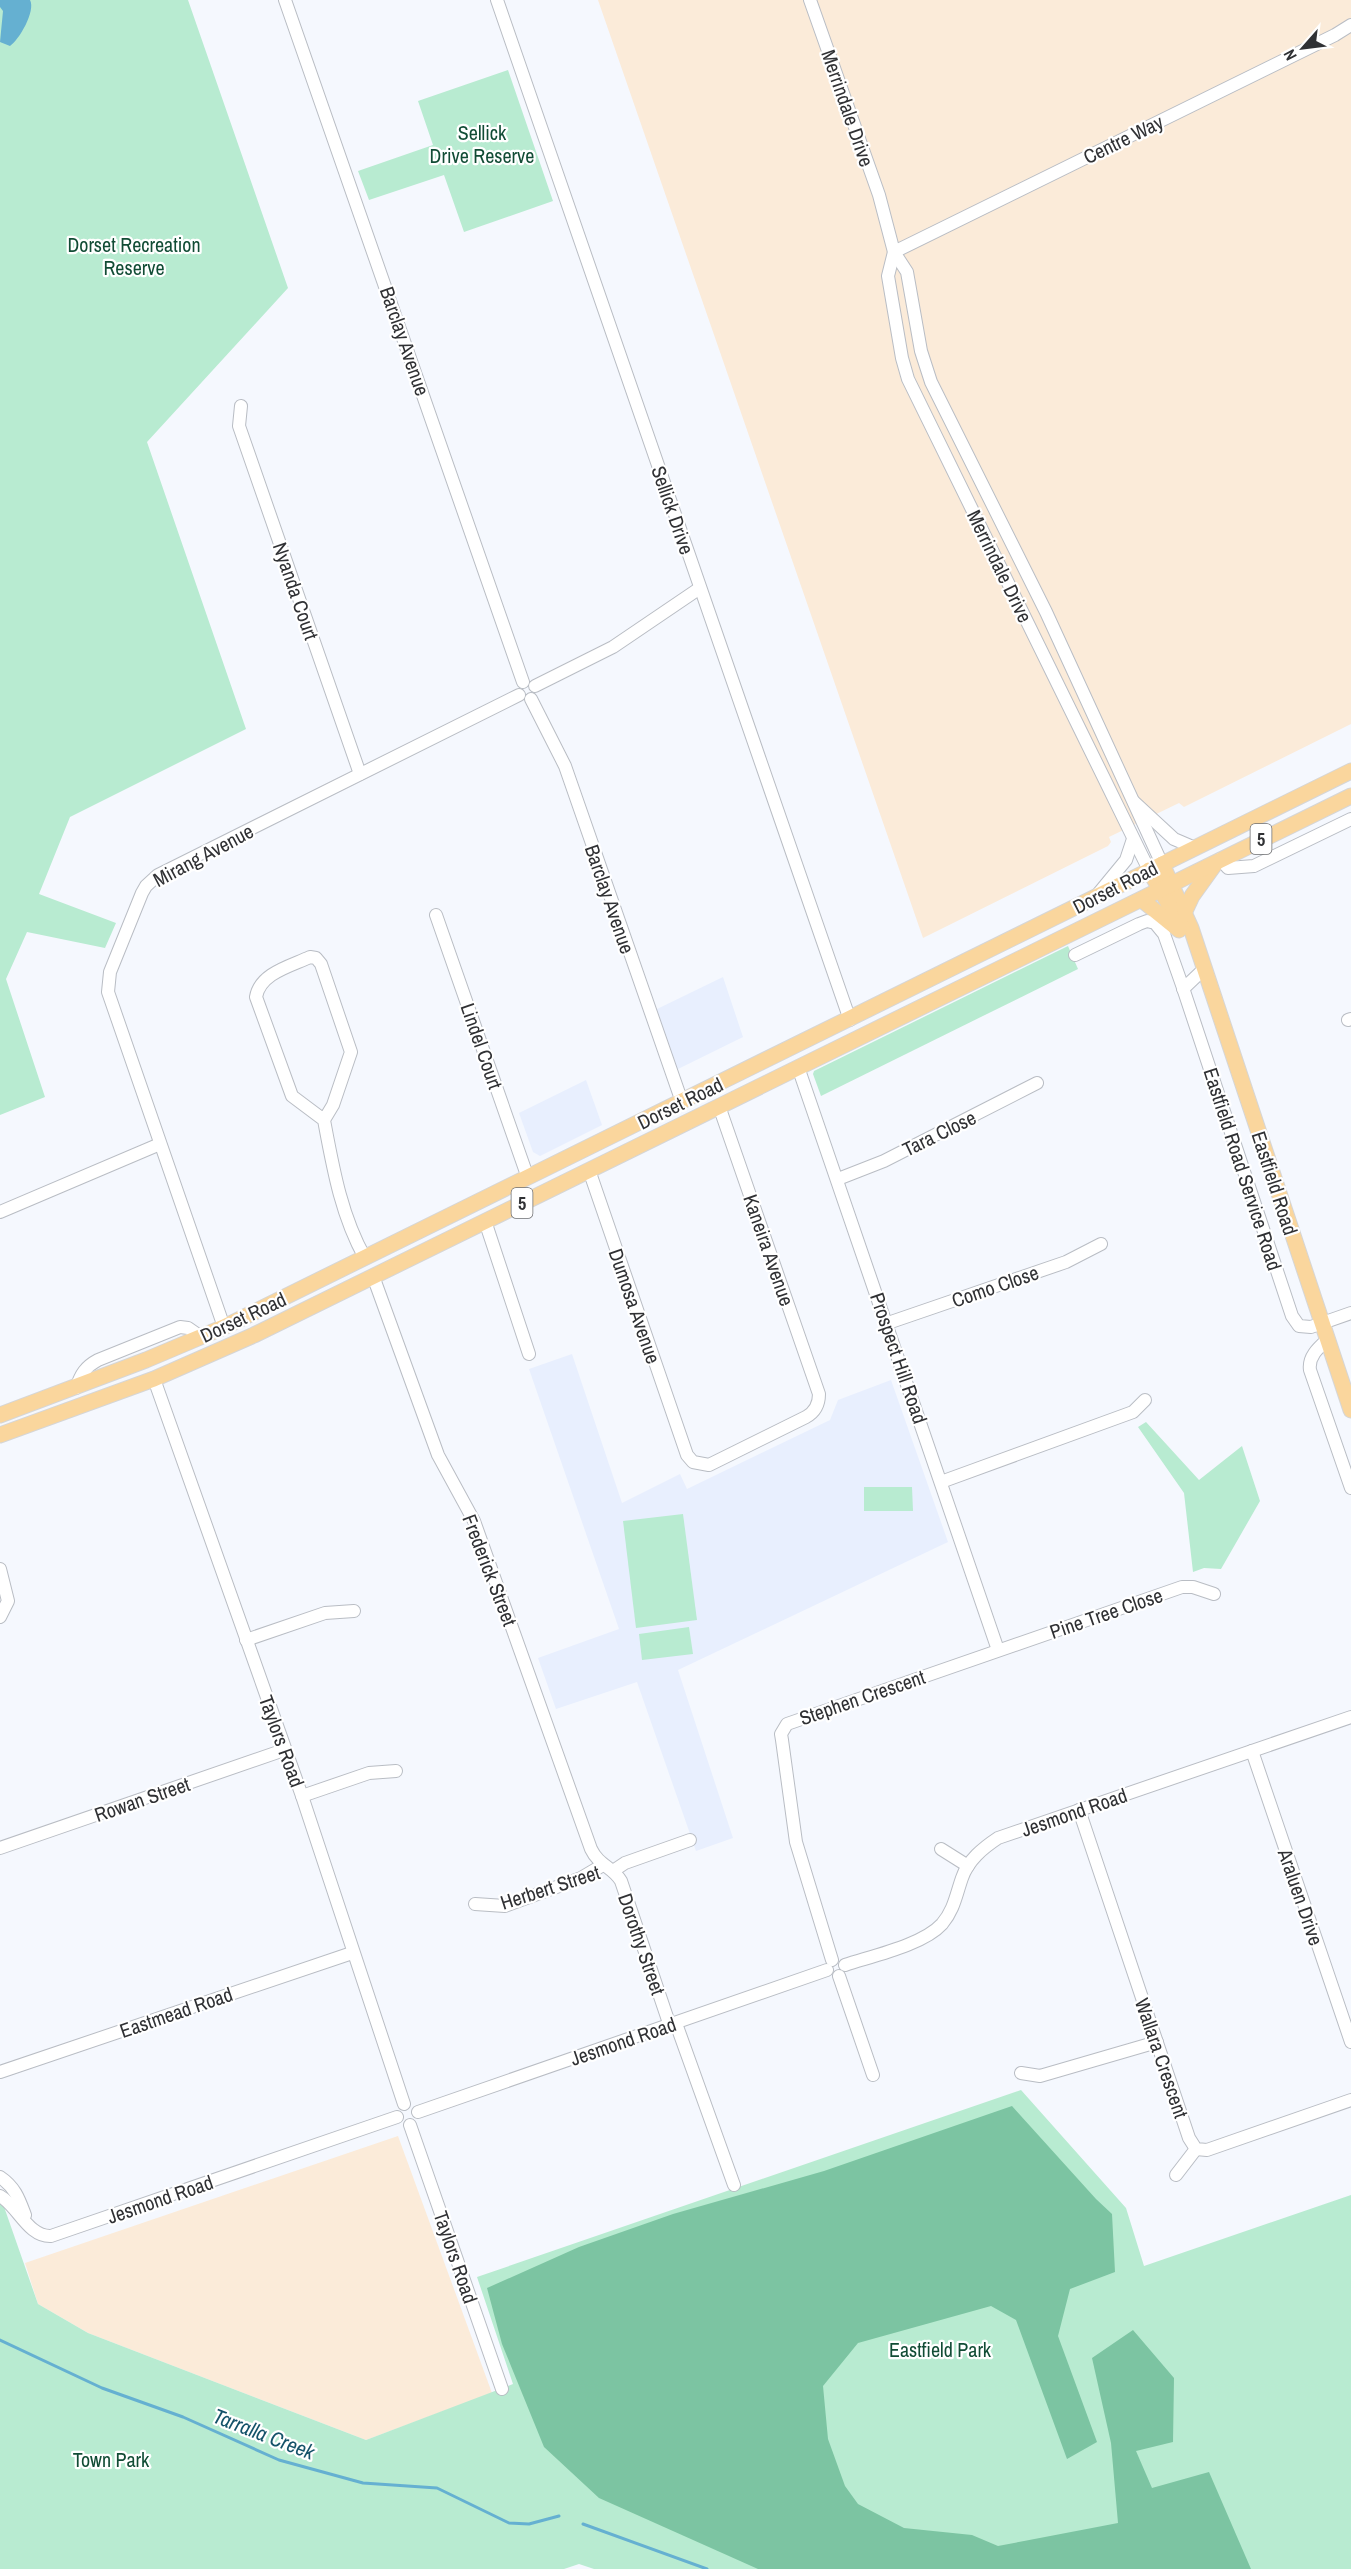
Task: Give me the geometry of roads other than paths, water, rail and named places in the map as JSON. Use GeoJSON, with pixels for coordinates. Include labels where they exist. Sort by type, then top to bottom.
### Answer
{"type":"FeatureCollection","features":[{"type":"Feature","properties":{"kind":"main road","name":"Dorset Road"},"geometry":{"type":"LineString","coordinates":[[0,1415],[76,1388],[224,1327],[1351,771]]}},
{"type":"Feature","properties":{"kind":"main road","name":"Dorset Road"},"geometry":{"type":"LineString","coordinates":[[0,1435],[154,1379],[254,1335],[1351,796]]}},
{"type":"Feature","properties":{"kind":"main road"},"geometry":{"type":"LineString","coordinates":[[1185,911],[1192,896],[1218,860]]}},
{"type":"Feature","properties":{"kind":"main road","name":"Eastfield Road"},"geometry":{"type":"LineString","coordinates":[[1156,867],[1201,962]]}},
{"type":"Feature","properties":{"kind":"main road","name":"Eastfield Road"},"geometry":{"type":"LineString","coordinates":[[1167,887],[1185,911],[1351,1410]]}},
{"type":"Feature","properties":{"kind":"main road"},"geometry":{"type":"LineString","coordinates":[[1142,900],[1188,938]]}},
{"type":"Feature","properties":{"kind":"main road"},"geometry":{"type":"LineString","coordinates":[[850,1020],[859,1037]]}},
{"type":"Feature","properties":{"kind":"main road"},"geometry":{"type":"LineString","coordinates":[[580,1152],[589,1170]]}},
{"type":"Feature","properties":{"kind":"main road"},"geometry":{"type":"LineString","coordinates":[[365,1258],[373,1276]]}},
{"type":"Feature","properties":{"kind":"main road"},"geometry":{"type":"LineString","coordinates":[[146,1360],[154,1379]]}},
{"type":"Feature","properties":{"kind":"street","name":"Barclay Avenue"},"geometry":{"type":"LineString","coordinates":[[285,0],[529,684]]}},
{"type":"Feature","properties":{"kind":"street","name":"Sellick Drive"},"geometry":{"type":"LineString","coordinates":[[497,0],[850,1020]]}},
{"type":"Feature","properties":{"kind":"street","name":"Merrindale Drive"},"geometry":{"type":"LineString","coordinates":[[810,0],[879,195],[894,252],[907,272],[921,351],[932,382],[1062,645],[1129,797],[1156,867]]}},
{"type":"Feature","properties":{"kind":"street","name":"Centre Way"},"geometry":{"type":"LineString","coordinates":[[894,252],[1335,35],[1351,25]]}},
{"type":"Feature","properties":{"kind":"street","name":"Merrindale Drive"},"geometry":{"type":"LineString","coordinates":[[894,252],[888,276],[902,358],[908,378],[1133,839],[1156,867]]}},
{"type":"Feature","properties":{"kind":"street","name":"Nyanda Court"},"geometry":{"type":"LineString","coordinates":[[241,406],[239,426],[360,774]]}},
{"type":"Feature","properties":{"kind":"street"},"geometry":{"type":"LineString","coordinates":[[988,543],[1007,533]]}},
{"type":"Feature","properties":{"kind":"street"},"geometry":{"type":"LineString","coordinates":[[525,697],[518,689],[613,646],[700,588]]}},
{"type":"Feature","properties":{"kind":"street"},"geometry":{"type":"LineString","coordinates":[[1044,655],[1062,645]]}},
{"type":"Feature","properties":{"kind":"street","name":"Barclay Avenue"},"geometry":{"type":"LineString","coordinates":[[525,697],[565,766],[682,1102]]}},
{"type":"Feature","properties":{"kind":"street","name":"Mirang Avenue"},"geometry":{"type":"LineString","coordinates":[[224,1327],[110,1000],[107,985],[110,972],[142,893],[158,875],[360,774],[525,697]]}},
{"type":"Feature","properties":{"kind":"street"},"geometry":{"type":"LineString","coordinates":[[1129,797],[1174,839],[1195,848]]}},
{"type":"Feature","properties":{"kind":"street"},"geometry":{"type":"LineString","coordinates":[[1218,860],[1228,868],[1254,866],[1351,819]]}},
{"type":"Feature","properties":{"kind":"street"},"geometry":{"type":"LineString","coordinates":[[1095,897],[1126,860],[1133,839]]}},
{"type":"Feature","properties":{"kind":"street","name":"Lindel Court"},"geometry":{"type":"LineString","coordinates":[[436,915],[528,1178]]}},
{"type":"Feature","properties":{"kind":"street","name":"Eastfield Road Service Road"},"geometry":{"type":"LineString","coordinates":[[1075,954],[1148,921],[1155,923],[1164,934],[1292,1316],[1295,1322],[1303,1327],[1322,1324]]}},
{"type":"Feature","properties":{"kind":"street"},"geometry":{"type":"LineString","coordinates":[[324,1120],[333,1105],[351,1052],[321,964],[316,958],[310,957],[264,979],[258,987],[256,997],[292,1096],[324,1120],[341,1203],[351,1234],[365,1258]]}},
{"type":"Feature","properties":{"kind":"street"},"geometry":{"type":"LineString","coordinates":[[1183,989],[1201,962]]}},
{"type":"Feature","properties":{"kind":"street","name":"Prospect Hill Road"},"geometry":{"type":"LineString","coordinates":[[798,1067],[888,1323],[998,1650]]}},
{"type":"Feature","properties":{"kind":"street","name":"Tara Close"},"geometry":{"type":"LineString","coordinates":[[838,1179],[884,1161],[1037,1083]]}},
{"type":"Feature","properties":{"kind":"street","name":"Kaneira Avenue"},"geometry":{"type":"LineString","coordinates":[[682,1442],[693,1462],[709,1465],[812,1414],[817,1408],[819,1394],[719,1106]]}},
{"type":"Feature","properties":{"kind":"street"},"geometry":{"type":"LineString","coordinates":[[0,1212],[160,1144]]}},
{"type":"Feature","properties":{"kind":"street","name":"Dumosa Avenue"},"geometry":{"type":"LineString","coordinates":[[589,1170],[682,1442]]}},
{"type":"Feature","properties":{"kind":"street"},"geometry":{"type":"LineString","coordinates":[[485,1221],[529,1354]]}},
{"type":"Feature","properties":{"kind":"street","name":"Como Close"},"geometry":{"type":"LineString","coordinates":[[888,1323],[1066,1262],[1101,1244]]}},
{"type":"Feature","properties":{"kind":"street","name":"Frederick Street"},"geometry":{"type":"LineString","coordinates":[[373,1276],[438,1455],[474,1521],[591,1849],[597,1861],[608,1868]]}},
{"type":"Feature","properties":{"kind":"street"},"geometry":{"type":"LineString","coordinates":[[1322,1324],[1351,1314]]}},
{"type":"Feature","properties":{"kind":"street"},"geometry":{"type":"LineString","coordinates":[[76,1388],[81,1373],[88,1365],[128,1348],[180,1327],[188,1328],[201,1337]]}},
{"type":"Feature","properties":{"kind":"street"},"geometry":{"type":"LineString","coordinates":[[1327,1340],[1309,1362],[1310,1370],[1351,1488]]}},
{"type":"Feature","properties":{"kind":"street","name":"Taylors Road"},"geometry":{"type":"LineString","coordinates":[[154,1379],[302,1796],[352,1953],[404,2104]]}},
{"type":"Feature","properties":{"kind":"street"},"geometry":{"type":"LineString","coordinates":[[941,1482],[1133,1412],[1144,1400]]}},
{"type":"Feature","properties":{"kind":"street"},"geometry":{"type":"LineString","coordinates":[[0,1569],[8,1601],[0,1617]]}},
{"type":"Feature","properties":{"kind":"street","name":"Pine Tree Close"},"geometry":{"type":"LineString","coordinates":[[998,1650],[1182,1587],[1193,1587],[1214,1594]]}},
{"type":"Feature","properties":{"kind":"street"},"geometry":{"type":"LineString","coordinates":[[246,1640],[325,1613],[354,1611]]}},
{"type":"Feature","properties":{"kind":"street","name":"Stephen Crescent"},"geometry":{"type":"LineString","coordinates":[[830,1965],[796,1842],[783,1750],[784,1728],[791,1721],[998,1650]]}},
{"type":"Feature","properties":{"kind":"street","name":"Jesmond Road"},"geometry":{"type":"LineString","coordinates":[[842,1971],[933,1932],[951,1913],[962,1876],[968,1866],[978,1852],[999,1838],[1351,1717]]}},
{"type":"Feature","properties":{"kind":"street","name":"Rowan Street"},"geometry":{"type":"LineString","coordinates":[[0,1848],[284,1750]]}},
{"type":"Feature","properties":{"kind":"street","name":"Araluen Drive"},"geometry":{"type":"LineString","coordinates":[[1252,1751],[1351,2043]]}},
{"type":"Feature","properties":{"kind":"street"},"geometry":{"type":"LineString","coordinates":[[302,1796],[369,1773],[396,1771]]}},
{"type":"Feature","properties":{"kind":"street","name":"Wallara Crescent"},"geometry":{"type":"LineString","coordinates":[[1078,1810],[1190,2138],[1196,2149]]}},
{"type":"Feature","properties":{"kind":"street","name":"Herbert Street"},"geometry":{"type":"LineString","coordinates":[[475,1904],[505,1905],[690,1840]]}},
{"type":"Feature","properties":{"kind":"street"},"geometry":{"type":"LineString","coordinates":[[941,1850],[968,1866]]}},
{"type":"Feature","properties":{"kind":"street","name":"Dorothy Street"},"geometry":{"type":"LineString","coordinates":[[608,1868],[621,1881],[668,2020],[678,2029],[734,2185]]}},
{"type":"Feature","properties":{"kind":"street","name":"Eastmead Road"},"geometry":{"type":"LineString","coordinates":[[0,2072],[352,1953]]}},
{"type":"Feature","properties":{"kind":"street"},"geometry":{"type":"LineString","coordinates":[[830,1965],[840,1959],[873,2075]]}},
{"type":"Feature","properties":{"kind":"street","name":"Jesmond Road"},"geometry":{"type":"LineString","coordinates":[[418,2112],[673,2024],[830,1965]]}},
{"type":"Feature","properties":{"kind":"street"},"geometry":{"type":"LineString","coordinates":[[1021,2073],[1040,2076],[1157,2042]]}},
{"type":"Feature","properties":{"kind":"street"},"geometry":{"type":"LineString","coordinates":[[1176,2175],[1196,2149],[1207,2150],[1351,2100]]}},
{"type":"Feature","properties":{"kind":"street"},"geometry":{"type":"LineString","coordinates":[[404,2104],[413,2105],[418,2112],[416,2122],[410,2125],[400,2123],[397,2117],[397,2111],[404,2104]]}},
{"type":"Feature","properties":{"kind":"street","name":"Jesmond Road"},"geometry":{"type":"LineString","coordinates":[[0,2196],[9,2201],[34,2231],[44,2236],[61,2233],[397,2117]]}},
{"type":"Feature","properties":{"kind":"street","name":"Taylors Road"},"geometry":{"type":"LineString","coordinates":[[410,2125],[502,2389]]}},
{"type":"Feature","properties":{"kind":"street"},"geometry":{"type":"LineString","coordinates":[[0,2177],[18,2194],[28,2223]]}},
{"type":"Feature","properties":{"kind":"water"},"geometry":{"type":"Polygon","coordinates":[[[0,0],[30,0],[31,11],[26,25],[10,46],[0,42],[3,11],[0,7],[0,0]]]}},
{"type":"Feature","properties":{"kind":"waterway","name":"Tarralla Creek"},"geometry":{"type":"LineString","coordinates":[[0,2340],[102,2388],[183,2417],[279,2460],[363,2483],[437,2488],[509,2523],[529,2524],[559,2516]]}},
{"type":"Feature","properties":{"kind":"waterway","name":"Tarralla Creek"},"geometry":{"type":"LineString","coordinates":[[583,2524],[707,2569]]}},
{"type":"Feature","properties":{"kind":"park label","name":"Sellick Drive Reserve"},"geometry":{"type":"Point","coordinates":[482,144]}},
{"type":"Feature","properties":{"kind":"park label","name":"Dorset Recreation Reserve"},"geometry":{"type":"Point","coordinates":[134,256]}},
{"type":"Feature","properties":{"kind":"park label","name":"Eastfield Park"},"geometry":{"type":"Point","coordinates":[940,2349]}},
{"type":"Feature","properties":{"kind":"park label","name":"Town Park"},"geometry":{"type":"Point","coordinates":[111,2459]}}]}
